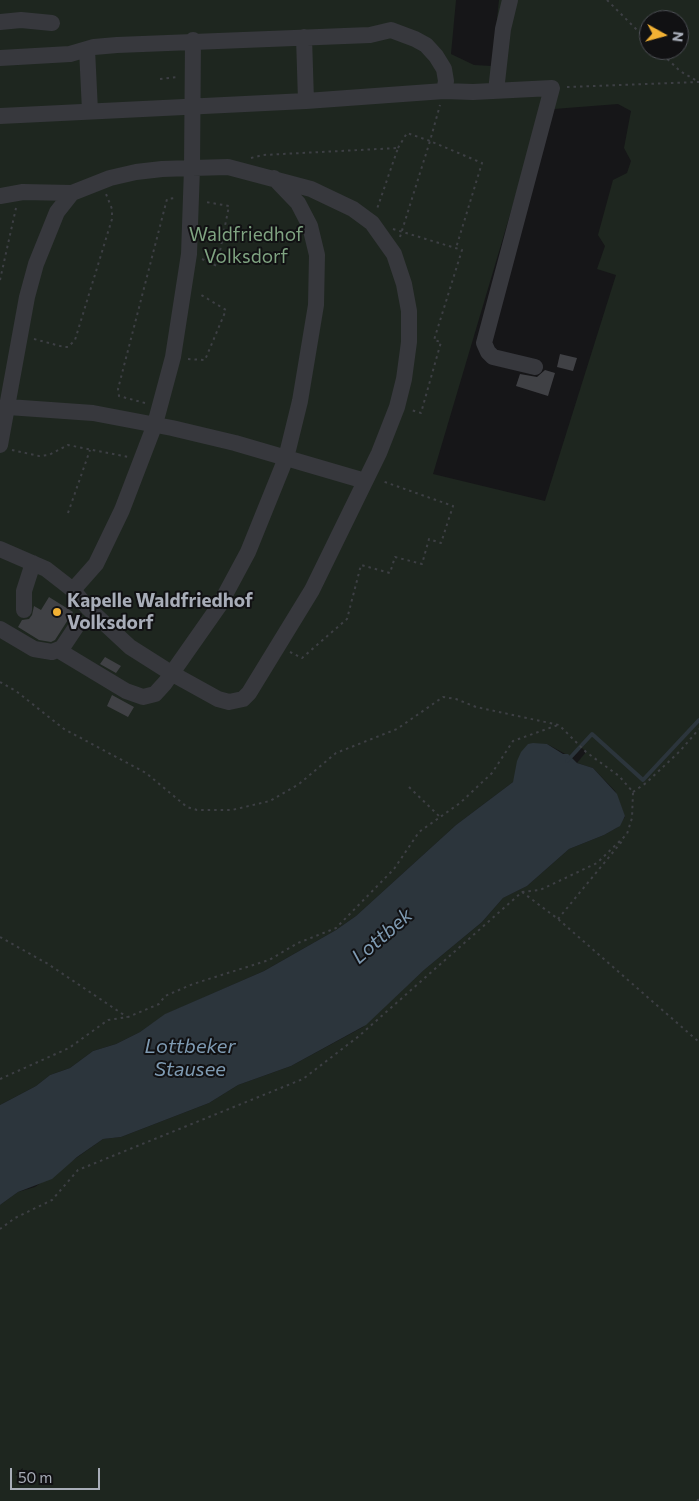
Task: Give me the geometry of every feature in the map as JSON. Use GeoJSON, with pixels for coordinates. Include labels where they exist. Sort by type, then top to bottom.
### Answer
{"type":"FeatureCollection","features":[{"type":"Feature","properties":{"kind":"street"},"geometry":{"type":"LineString","coordinates":[[496,91],[503,29],[510,0]]}},
{"type":"Feature","properties":{"kind":"street"},"geometry":{"type":"LineString","coordinates":[[0,22],[21,20],[52,23]]}},
{"type":"Feature","properties":{"kind":"street"},"geometry":{"type":"LineString","coordinates":[[0,58],[70,54],[87,49],[193,40],[370,35],[391,30],[426,45],[436,56],[444,69],[446,81],[444,91]]}},
{"type":"Feature","properties":{"kind":"street"},"geometry":{"type":"LineString","coordinates":[[304,37],[306,101]]}},
{"type":"Feature","properties":{"kind":"street"},"geometry":{"type":"LineString","coordinates":[[73,590],[87,576],[100,557],[122,510],[143,460],[155,424],[173,357],[186,285],[189,254],[193,40]]}},
{"type":"Feature","properties":{"kind":"street"},"geometry":{"type":"LineString","coordinates":[[87,49],[90,111]]}},
{"type":"Feature","properties":{"kind":"street"},"geometry":{"type":"LineString","coordinates":[[0,116],[306,101],[444,91],[552,88],[484,343],[485,348],[493,357],[536,367]]}},
{"type":"Feature","properties":{"kind":"street"},"geometry":{"type":"LineString","coordinates":[[0,196],[19,193],[72,193],[99,181],[136,172],[192,168],[228,167],[274,178],[333,198],[353,209],[372,223],[394,254],[404,284],[409,311],[409,342],[404,379],[397,407],[367,479],[312,590],[250,693],[243,699],[229,702],[171,673],[130,647],[88,608],[73,590],[46,569],[0,549]]}},
{"type":"Feature","properties":{"kind":"street"},"geometry":{"type":"LineString","coordinates":[[0,629],[34,649],[44,651],[58,650],[126,691],[143,697],[159,690],[218,606],[248,552],[286,458],[300,401],[316,305],[317,255],[310,226],[298,203],[274,178]]}},
{"type":"Feature","properties":{"kind":"street"},"geometry":{"type":"LineString","coordinates":[[5,447],[8,407],[27,297],[45,237],[57,212],[72,193]]}},
{"type":"Feature","properties":{"kind":"street"},"geometry":{"type":"LineString","coordinates":[[8,407],[93,413],[155,424],[235,443],[367,479]]}},
{"type":"Feature","properties":{"kind":"street"},"geometry":{"type":"LineString","coordinates":[[24,610],[24,591],[33,563]]}},
{"type":"Feature","properties":{"kind":"street"},"geometry":{"type":"LineString","coordinates":[[58,650],[64,645],[78,624]]}},
{"type":"Feature","properties":{"kind":"path"},"geometry":{"type":"LineString","coordinates":[[607,0],[639,32]]}},
{"type":"Feature","properties":{"kind":"path"},"geometry":{"type":"LineString","coordinates":[[668,60],[680,71],[699,82]]}},
{"type":"Feature","properties":{"kind":"path"},"geometry":{"type":"LineString","coordinates":[[160,79],[192,76]]}},
{"type":"Feature","properties":{"kind":"path"},"geometry":{"type":"LineString","coordinates":[[552,88],[699,82]]}},
{"type":"Feature","properties":{"kind":"path"},"geometry":{"type":"LineString","coordinates":[[394,254],[444,91]]}},
{"type":"Feature","properties":{"kind":"path"},"geometry":{"type":"LineString","coordinates":[[397,407],[421,412],[441,342],[434,340],[462,250],[372,223],[398,148],[406,132],[482,163],[456,248]]}},
{"type":"Feature","properties":{"kind":"path"},"geometry":{"type":"LineString","coordinates":[[228,167],[262,155],[398,148]]}},
{"type":"Feature","properties":{"kind":"path"},"geometry":{"type":"LineString","coordinates":[[20,335],[64,347],[72,344],[112,219],[111,203],[99,181]]}},
{"type":"Feature","properties":{"kind":"path"},"geometry":{"type":"LineString","coordinates":[[0,280],[19,193]]}},
{"type":"Feature","properties":{"kind":"path"},"geometry":{"type":"LineString","coordinates":[[160,407],[119,396],[118,389],[167,199],[191,200],[229,206],[217,266],[189,254]]}},
{"type":"Feature","properties":{"kind":"path"},"geometry":{"type":"LineString","coordinates":[[173,357],[205,360],[226,310],[186,285]]}},
{"type":"Feature","properties":{"kind":"path"},"geometry":{"type":"LineString","coordinates":[[5,447],[39,456],[55,453],[68,445],[143,460]]}},
{"type":"Feature","properties":{"kind":"path"},"geometry":{"type":"LineString","coordinates":[[68,513],[90,450]]}},
{"type":"Feature","properties":{"kind":"path"},"geometry":{"type":"LineString","coordinates":[[302,658],[347,619],[361,565],[390,573],[395,557],[422,564],[430,539],[441,543],[453,506],[367,479]]}},
{"type":"Feature","properties":{"kind":"path"},"geometry":{"type":"LineString","coordinates":[[0,682],[16,690],[64,729],[146,773],[187,807],[208,811],[248,808],[280,797],[336,753],[397,728],[443,697],[456,699],[483,709],[559,725],[585,751],[619,776],[633,792],[632,818],[627,834],[558,919]]}},
{"type":"Feature","properties":{"kind":"path"},"geometry":{"type":"LineString","coordinates":[[0,1079],[69,1048],[108,1020],[128,1017],[159,1004],[165,996],[230,971],[269,960],[298,943],[336,928],[394,869],[418,832],[460,803],[492,773],[513,741],[559,725]]}},
{"type":"Feature","properties":{"kind":"path"},"geometry":{"type":"LineString","coordinates":[[633,792],[646,783],[666,764],[699,729]]}},
{"type":"Feature","properties":{"kind":"path"},"geometry":{"type":"LineString","coordinates":[[409,787],[440,817]]}},
{"type":"Feature","properties":{"kind":"path"},"geometry":{"type":"LineString","coordinates":[[0,1229],[15,1218],[52,1200],[78,1170],[303,1079],[360,1036],[522,892],[540,890],[597,863],[627,834]]}},
{"type":"Feature","properties":{"kind":"path"},"geometry":{"type":"LineString","coordinates":[[522,892],[558,919],[699,1042]]}},
{"type":"Feature","properties":{"kind":"path"},"geometry":{"type":"LineString","coordinates":[[0,937],[48,964],[128,1017]]}},
{"type":"Feature","properties":{"kind":"green space","name":"Waldfriedhof Volksdorf"},"geometry":{"type":"Polygon","coordinates":[[[0,0],[456,0],[451,54],[474,65],[492,66],[499,0],[699,0],[699,720],[669,752],[699,723],[699,1501],[0,1501],[0,1205],[18,1192],[35,1187],[103,1139],[121,1137],[209,1103],[238,1085],[291,1066],[363,1027],[424,970],[482,922],[503,898],[527,886],[569,849],[604,835],[618,827],[625,817],[615,791],[593,768],[577,763],[586,752],[581,747],[586,740],[569,756],[547,744],[513,782],[456,825],[356,916],[336,930],[264,971],[166,1014],[140,1032],[116,1044],[93,1051],[70,1068],[50,1075],[36,1086],[0,1105],[0,0]],[[618,104],[541,110],[433,474],[545,501],[616,275],[597,269],[605,246],[598,235],[613,180],[627,173],[631,161],[624,148],[631,111],[618,104]]]}},
{"type":"Feature","properties":{"kind":"water","name":"Lottbeker Stausee"},"geometry":{"type":"Polygon","coordinates":[[[528,744],[547,744],[563,754],[568,754],[577,763],[593,768],[617,794],[625,816],[620,826],[604,835],[569,849],[527,886],[503,898],[482,922],[424,970],[366,1025],[291,1066],[238,1085],[209,1103],[121,1137],[103,1139],[77,1157],[52,1179],[18,1192],[0,1205],[0,1105],[36,1086],[50,1075],[70,1068],[93,1051],[116,1044],[140,1032],[165,1014],[264,971],[336,930],[356,916],[456,825],[513,782],[517,761],[521,752],[528,744]]]}},
{"type":"Feature","properties":{"kind":"building"},"geometry":{"type":"Polygon","coordinates":[[[560,354],[577,358],[573,371],[557,367],[560,354]]]}},
{"type":"Feature","properties":{"kind":"building"},"geometry":{"type":"Polygon","coordinates":[[[545,370],[555,373],[548,396],[516,386],[520,374],[537,377],[545,370]]]}},
{"type":"Feature","properties":{"kind":"building"},"geometry":{"type":"Polygon","coordinates":[[[49,597],[73,612],[55,640],[51,642],[39,640],[18,627],[22,620],[29,619],[34,606],[41,610],[49,597]]]}},
{"type":"Feature","properties":{"kind":"building"},"geometry":{"type":"Polygon","coordinates":[[[105,657],[121,666],[116,673],[100,664],[105,657]]]}},
{"type":"Feature","properties":{"kind":"building"},"geometry":{"type":"Polygon","coordinates":[[[112,695],[134,707],[128,717],[107,706],[112,695]]]}},
{"type":"Feature","properties":{"kind":"waterway","name":"Lottbek"},"geometry":{"type":"LineString","coordinates":[[567,761],[592,734],[643,780],[699,720]]}},
{"type":"Feature","properties":{"kind":"place","name":"Kapelle Waldfriedhof Volksdorf"},"geometry":{"type":"Point","coordinates":[57,612]}}]}
